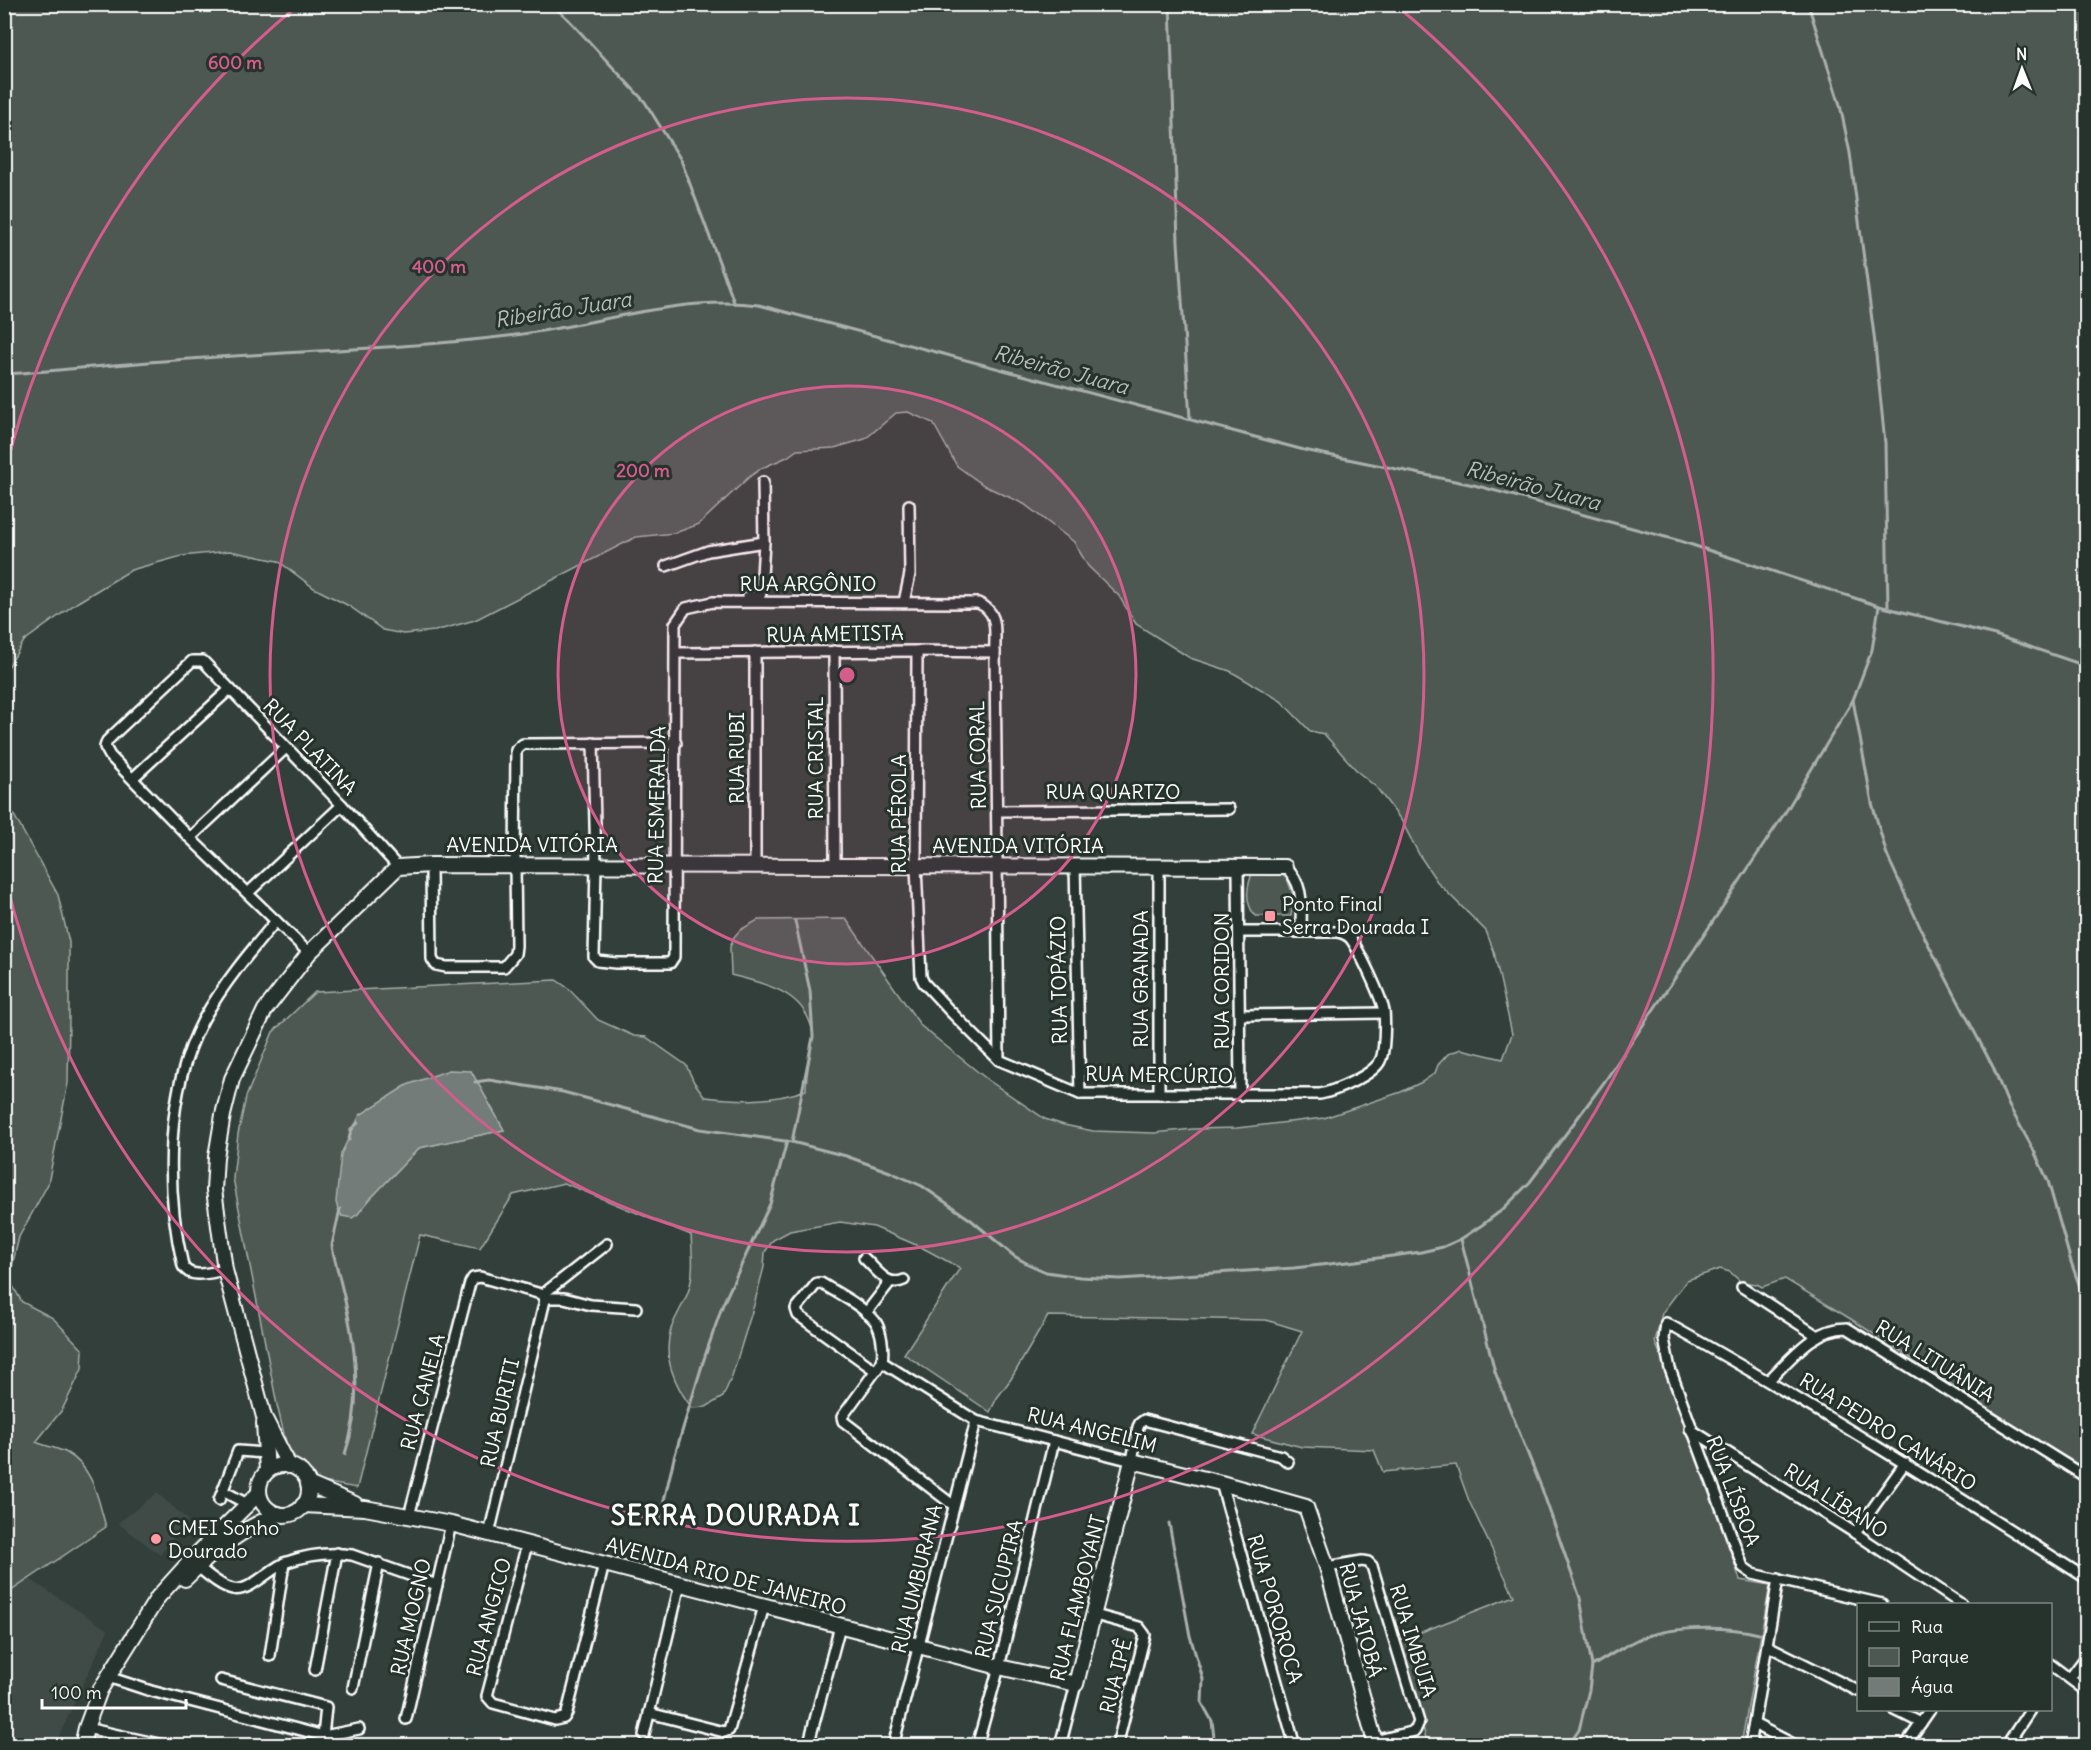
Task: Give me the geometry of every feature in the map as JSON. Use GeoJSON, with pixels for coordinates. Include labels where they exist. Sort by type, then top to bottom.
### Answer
{"type":"FeatureCollection","features":[{"type":"Feature","properties":{"kind":"street"},"geometry":{"type":"LineString","coordinates":[[713,602],[761,595],[764,542],[763,482]]}},
{"type":"Feature","properties":{"kind":"street"},"geometry":{"type":"LineString","coordinates":[[904,602],[910,574],[909,505]]}},
{"type":"Feature","properties":{"kind":"street"},"geometry":{"type":"LineString","coordinates":[[666,566],[708,551],[764,542]]}},
{"type":"Feature","properties":{"kind":"street","name":"RUA ARGÔNIO"},"geometry":{"type":"LineString","coordinates":[[676,653],[675,624],[686,608],[713,602],[978,603]]}},
{"type":"Feature","properties":{"kind":"street","name":"RUA CORAL"},"geometry":{"type":"LineString","coordinates":[[978,603],[987,607],[993,614],[995,652],[999,1060]]}},
{"type":"Feature","properties":{"kind":"street","name":"RUA CRISTAL"},"geometry":{"type":"LineString","coordinates":[[834,651],[835,865]]}},
{"type":"Feature","properties":{"kind":"street","name":"RUA PÉROLA"},"geometry":{"type":"LineString","coordinates":[[917,651],[916,866],[921,977]]}},
{"type":"Feature","properties":{"kind":"street","name":"RUA RUBI"},"geometry":{"type":"LineString","coordinates":[[755,652],[755,864]]}},
{"type":"Feature","properties":{"kind":"street","name":"RUA AMETISTA"},"geometry":{"type":"LineString","coordinates":[[676,653],[995,652]]}},
{"type":"Feature","properties":{"kind":"street","name":"RUA ESMERALDA"},"geometry":{"type":"LineString","coordinates":[[596,864],[594,957],[601,962],[672,962],[674,957],[676,653]]}},
{"type":"Feature","properties":{"kind":"street","name":"RUA PLATINA"},"geometry":{"type":"LineString","coordinates":[[133,778],[105,749],[107,741],[192,661],[203,661],[342,805],[398,867]]}},
{"type":"Feature","properties":{"kind":"street"},"geometry":{"type":"LineString","coordinates":[[230,688],[133,778],[190,838],[309,953]]}},
{"type":"Feature","properties":{"kind":"street"},"geometry":{"type":"LineString","coordinates":[[593,743],[596,864]]}},
{"type":"Feature","properties":{"kind":"street"},"geometry":{"type":"LineString","coordinates":[[431,865],[432,959],[439,967],[493,968],[508,964],[515,954],[516,750],[523,744],[675,743]]}},
{"type":"Feature","properties":{"kind":"street"},"geometry":{"type":"LineString","coordinates":[[190,838],[286,748]]}},
{"type":"Feature","properties":{"kind":"street"},"geometry":{"type":"LineString","coordinates":[[248,893],[342,805]]}},
{"type":"Feature","properties":{"kind":"street","name":"RUA QUARTZO"},"geometry":{"type":"LineString","coordinates":[[997,811],[1229,809]]}},
{"type":"Feature","properties":{"kind":"street","name":"AVENIDA VITÓRIA"},"geometry":{"type":"LineString","coordinates":[[398,867],[514,864],[1285,867]]}},
{"type":"Feature","properties":{"kind":"street","name":"RUA TOPÁZIO"},"geometry":{"type":"LineString","coordinates":[[1075,865],[1080,1094]]}},
{"type":"Feature","properties":{"kind":"street","name":"RUA GRANADA"},"geometry":{"type":"LineString","coordinates":[[1159,866],[1159,1093]]}},
{"type":"Feature","properties":{"kind":"street"},"geometry":{"type":"LineString","coordinates":[[267,1471],[264,1418],[225,1270],[214,1190],[218,1146],[232,1079],[265,1010],[309,953],[398,867]]}},
{"type":"Feature","properties":{"kind":"street","name":"RUA CORIDON"},"geometry":{"type":"LineString","coordinates":[[1238,867],[1240,1095]]}},
{"type":"Feature","properties":{"kind":"street"},"geometry":{"type":"LineString","coordinates":[[1285,867],[1299,883],[1301,931]]}},
{"type":"Feature","properties":{"kind":"street"},"geometry":{"type":"LineString","coordinates":[[225,1270],[191,1274],[183,1266],[172,1192],[172,1139],[178,1096],[189,1052],[202,1021],[241,962],[276,921]]}},
{"type":"Feature","properties":{"kind":"street"},"geometry":{"type":"LineString","coordinates":[[1240,932],[1301,931],[1346,934],[1351,939],[1380,998],[1384,1013],[1240,1015]]}},
{"type":"Feature","properties":{"kind":"street","name":"RUA MERCÚRIO"},"geometry":{"type":"LineString","coordinates":[[921,977],[949,1010],[999,1060],[1080,1094],[1320,1094],[1347,1085],[1377,1066],[1381,1060],[1384,1013]]}},
{"type":"Feature","properties":{"kind":"street"},"geometry":{"type":"LineString","coordinates":[[544,1298],[607,1244]]}},
{"type":"Feature","properties":{"kind":"street"},"geometry":{"type":"LineString","coordinates":[[864,1258],[890,1282],[898,1283],[904,1280]]}},
{"type":"Feature","properties":{"kind":"street","name":"RUA CANELA"},"geometry":{"type":"LineString","coordinates":[[409,1516],[473,1278],[480,1277],[544,1298]]}},
{"type":"Feature","properties":{"kind":"street"},"geometry":{"type":"LineString","coordinates":[[866,1313],[890,1282]]}},
{"type":"Feature","properties":{"kind":"street"},"geometry":{"type":"LineString","coordinates":[[876,1371],[798,1315],[796,1309],[817,1283],[821,1283],[876,1322],[884,1352],[882,1362],[876,1371],[842,1417],[843,1421],[953,1505]]}},
{"type":"Feature","properties":{"kind":"street"},"geometry":{"type":"LineString","coordinates":[[1742,1287],[1816,1335],[1769,1380]]}},
{"type":"Feature","properties":{"kind":"street"},"geometry":{"type":"LineString","coordinates":[[544,1298],[564,1298],[591,1305],[636,1308]]}},
{"type":"Feature","properties":{"kind":"street","name":"RUA BURITI"},"geometry":{"type":"LineString","coordinates":[[489,1534],[544,1298]]}},
{"type":"Feature","properties":{"kind":"street","name":"RUA PEDRO CANÁRIO"},"geometry":{"type":"LineString","coordinates":[[1666,1323],[1769,1380],[2086,1578]]}},
{"type":"Feature","properties":{"kind":"street","name":"RUA LÍSBOA"},"geometry":{"type":"LineString","coordinates":[[1666,1323],[1664,1340],[1670,1369],[1690,1429],[1721,1504],[1743,1567],[1753,1574],[1874,1603]]}},
{"type":"Feature","properties":{"kind":"street","name":"RUA LITUÂNIA"},"geometry":{"type":"LineString","coordinates":[[1816,1335],[1840,1328],[1851,1329],[2086,1477]]}},
{"type":"Feature","properties":{"kind":"street","name":"RUA ANGELIM"},"geometry":{"type":"LineString","coordinates":[[882,1362],[976,1421],[1221,1482],[1306,1507]]}},
{"type":"Feature","properties":{"kind":"street"},"geometry":{"type":"LineString","coordinates":[[264,1418],[289,1466]]}},
{"type":"Feature","properties":{"kind":"street"},"geometry":{"type":"LineString","coordinates":[[1132,1461],[1138,1427],[1144,1420],[1281,1456],[1288,1462]]}},
{"type":"Feature","properties":{"kind":"street","name":"RUA UMBURANA"},"geometry":{"type":"LineString","coordinates":[[893,1746],[976,1421]]}},
{"type":"Feature","properties":{"kind":"street","name":"RUA LÍBANO"},"geometry":{"type":"LineString","coordinates":[[1690,1429],[1855,1533],[1958,1603]]}},
{"type":"Feature","properties":{"kind":"street","name":"RUA SUCUPIRA"},"geometry":{"type":"LineString","coordinates":[[977,1746],[999,1667],[1054,1441]]}},
{"type":"Feature","properties":{"kind":"street"},"geometry":{"type":"LineString","coordinates":[[247,1504],[221,1495],[238,1451],[266,1453]]}},
{"type":"Feature","properties":{"kind":"street","name":"RUA FLAMBOYANT"},"geometry":{"type":"LineString","coordinates":[[1060,1746],[1095,1615],[1132,1461]]}},
{"type":"Feature","properties":{"kind":"street"},"geometry":{"type":"LineString","coordinates":[[1855,1533],[1905,1463]]}},
{"type":"Feature","properties":{"kind":"street"},"geometry":{"type":"LineString","coordinates":[[146,1619],[198,1567],[243,1530],[278,1514],[291,1513],[303,1505],[308,1495],[308,1484],[301,1472],[289,1466],[278,1466],[267,1471],[260,1481],[259,1493],[265,1506],[278,1514]]}},
{"type":"Feature","properties":{"kind":"street","name":"RUA POROROCA"},"geometry":{"type":"LineString","coordinates":[[1221,1482],[1295,1746]]}},
{"type":"Feature","properties":{"kind":"street","name":"AVENIDA RIO DE JANEIRO"},"geometry":{"type":"LineString","coordinates":[[308,1484],[365,1508]]}},
{"type":"Feature","properties":{"kind":"street"},"geometry":{"type":"LineString","coordinates":[[82,1746],[100,1690],[159,1597],[172,1580],[259,1493]]}},
{"type":"Feature","properties":{"kind":"street","name":"AVENIDA RIO DE JANEIRO"},"geometry":{"type":"LineString","coordinates":[[303,1505],[365,1508],[451,1524],[999,1667],[1076,1684]]}},
{"type":"Feature","properties":{"kind":"street","name":"RUA JATOBÁ"},"geometry":{"type":"LineString","coordinates":[[1306,1507],[1327,1567],[1375,1743]]}},
{"type":"Feature","properties":{"kind":"street","name":"RUA MOGNO"},"geometry":{"type":"LineString","coordinates":[[406,1719],[451,1524]]}},
{"type":"Feature","properties":{"kind":"street","name":"RUA ANGICO"},"geometry":{"type":"LineString","coordinates":[[527,1544],[487,1690],[488,1699],[493,1703],[555,1720],[564,1718],[568,1709],[604,1564]]}},
{"type":"Feature","properties":{"kind":"street"},"geometry":{"type":"LineString","coordinates":[[198,1567],[227,1587],[236,1590],[284,1563],[309,1556],[337,1553],[379,1563],[437,1585]]}},
{"type":"Feature","properties":{"kind":"street"},"geometry":{"type":"LineString","coordinates":[[315,1670],[337,1553]]}},
{"type":"Feature","properties":{"kind":"street","name":"RUA IMBUIA"},"geometry":{"type":"LineString","coordinates":[[1327,1567],[1362,1561],[1372,1566],[1419,1722],[1415,1731],[1375,1743]]}},
{"type":"Feature","properties":{"kind":"street"},"geometry":{"type":"LineString","coordinates":[[270,1656],[284,1563]]}},
{"type":"Feature","properties":{"kind":"street"},"geometry":{"type":"LineString","coordinates":[[353,1688],[379,1563]]}},
{"type":"Feature","properties":{"kind":"street"},"geometry":{"type":"LineString","coordinates":[[1750,1746],[1778,1579]]}},
{"type":"Feature","properties":{"kind":"street"},"geometry":{"type":"LineString","coordinates":[[644,1735],[680,1584]]}},
{"type":"Feature","properties":{"kind":"street"},"geometry":{"type":"LineString","coordinates":[[649,1713],[724,1732],[729,1730],[764,1606]]}},
{"type":"Feature","properties":{"kind":"street","name":"RUA IPÊ"},"geometry":{"type":"LineString","coordinates":[[1095,1615],[1138,1627],[1146,1635],[1118,1746]]}},
{"type":"Feature","properties":{"kind":"street"},"geometry":{"type":"LineString","coordinates":[[808,1746],[840,1626]]}},
{"type":"Feature","properties":{"kind":"street"},"geometry":{"type":"LineString","coordinates":[[1768,1646],[1857,1690]]}},
{"type":"Feature","properties":{"kind":"street"},"geometry":{"type":"LineString","coordinates":[[2070,1678],[2086,1657]]}},
{"type":"Feature","properties":{"kind":"street"},"geometry":{"type":"LineString","coordinates":[[2054,1666],[2086,1691]]}},
{"type":"Feature","properties":{"kind":"street"},"geometry":{"type":"LineString","coordinates":[[108,1677],[323,1741],[359,1729]]}},
{"type":"Feature","properties":{"kind":"street"},"geometry":{"type":"LineString","coordinates":[[221,1680],[326,1707],[323,1741]]}},
{"type":"Feature","properties":{"kind":"street"},"geometry":{"type":"LineString","coordinates":[[1897,1711],[1921,1722]]}},
{"type":"Feature","properties":{"kind":"street"},"geometry":{"type":"LineString","coordinates":[[1905,1746],[1929,1711]]}},
{"type":"Feature","properties":{"kind":"street"},"geometry":{"type":"LineString","coordinates":[[2006,1746],[2029,1711]]}},
{"type":"Feature","properties":{"kind":"street"},"geometry":{"type":"LineString","coordinates":[[1754,1724],[1797,1746]]}},
{"type":"Feature","properties":{"kind":"street"},"geometry":{"type":"LineString","coordinates":[[86,1728],[168,1746]]}},
{"type":"Feature","properties":{"kind":"shaded area","name":"CMEI Sonho Dourado"},"geometry":{"type":"Polygon","coordinates":[[[157,1493],[188,1520],[160,1555],[118,1523],[157,1493]]]}},
{"type":"Feature","properties":{"kind":"shaded area"},"geometry":{"type":"Polygon","coordinates":[[[19,1572],[108,1630],[55,1745],[5,1746],[5,1591],[19,1572]]]}},
{"type":"Feature","properties":{"kind":"green space"},"geometry":{"type":"Polygon","coordinates":[[[5,5],[2086,5],[2086,1472],[1854,1321],[1785,1279],[1762,1287],[1741,1282],[1730,1272],[1720,1269],[1687,1280],[1662,1313],[1655,1342],[1686,1415],[1740,1580],[1770,1585],[1741,1745],[1428,1745],[1398,1641],[1514,1596],[1469,1501],[1456,1465],[1383,1472],[1374,1450],[1302,1447],[1252,1434],[1302,1331],[1266,1320],[1048,1316],[990,1412],[904,1354],[960,1268],[921,1247],[874,1227],[840,1222],[790,1231],[773,1240],[765,1252],[764,1267],[754,1305],[732,1376],[723,1397],[706,1407],[692,1408],[676,1381],[668,1350],[671,1329],[690,1286],[691,1235],[564,1183],[513,1195],[480,1248],[420,1235],[357,1488],[311,1480],[287,1446],[233,1178],[238,1134],[246,1097],[273,1032],[315,992],[556,980],[568,988],[598,1020],[634,1036],[646,1037],[686,1065],[694,1082],[705,1097],[769,1099],[806,1090],[813,1030],[803,1009],[787,994],[731,975],[730,947],[734,937],[740,930],[758,920],[846,919],[921,1026],[988,1080],[1045,1119],[1093,1131],[1154,1133],[1237,1128],[1324,1118],[1401,1092],[1422,1082],[1435,1073],[1438,1065],[1448,1054],[1461,1049],[1503,1059],[1512,1034],[1494,952],[1486,931],[1438,883],[1420,856],[1401,820],[1376,787],[1358,772],[1324,734],[1310,731],[1281,701],[1230,671],[1190,658],[1136,624],[1119,596],[1088,566],[1074,542],[1024,504],[985,486],[957,466],[933,423],[908,412],[896,413],[865,439],[834,448],[797,450],[748,478],[699,524],[675,533],[636,537],[475,620],[435,631],[403,634],[383,630],[349,606],[314,588],[278,561],[230,551],[182,556],[131,570],[78,602],[24,641],[5,672],[5,5]],[[471,1071],[342,1216],[357,1215],[419,1148],[504,1130],[471,1071]]]}},
{"type":"Feature","properties":{"kind":"green space"},"geometry":{"type":"Polygon","coordinates":[[[4,797],[58,895],[69,942],[68,1083],[48,1184],[19,1237],[9,1279],[22,1302],[53,1318],[83,1350],[82,1369],[62,1410],[36,1442],[67,1453],[83,1467],[94,1486],[106,1527],[5,1595],[4,797]]]}},
{"type":"Feature","properties":{"kind":"green space"},"geometry":{"type":"Polygon","coordinates":[[[1268,867],[1287,878],[1294,898],[1291,916],[1255,916],[1249,905],[1249,882],[1253,871],[1268,867]]]}},
{"type":"Feature","properties":{"kind":"water"},"geometry":{"type":"Polygon","coordinates":[[[449,1070],[471,1071],[504,1130],[419,1148],[357,1215],[352,1218],[342,1216],[336,1202],[341,1154],[360,1115],[407,1085],[449,1070]]]}},
{"type":"Feature","properties":{"kind":"waterway"},"geometry":{"type":"LineString","coordinates":[[551,4],[568,19],[645,102],[681,160],[734,302]]}},
{"type":"Feature","properties":{"kind":"waterway"},"geometry":{"type":"LineString","coordinates":[[1170,4],[1178,242],[1190,418]]}},
{"type":"Feature","properties":{"kind":"waterway"},"geometry":{"type":"LineString","coordinates":[[1808,4],[1840,105],[1850,153],[1874,335],[1885,443],[1888,608]]}},
{"type":"Feature","properties":{"kind":"waterway","name":"Ribeirão Juara"},"geometry":{"type":"LineString","coordinates":[[4,374],[468,340],[539,332],[633,313],[696,304],[759,305],[1304,450],[1474,485],[1680,541],[1879,606],[1995,635],[2086,666]]}},
{"type":"Feature","properties":{"kind":"waterway"},"geometry":{"type":"LineString","coordinates":[[475,1082],[489,1080],[563,1092],[700,1129],[792,1142],[846,1156],[922,1186],[971,1220],[1014,1256],[1046,1272],[1120,1279],[1294,1268],[1421,1252],[1443,1247],[1461,1239],[1482,1225],[1502,1210],[1530,1182],[1605,1081],[1788,808],[1853,700],[1872,650],[1879,606]]}},
{"type":"Feature","properties":{"kind":"waterway"},"geometry":{"type":"LineString","coordinates":[[1853,700],[1872,803],[1887,855],[1925,938],[1993,1067],[2008,1104],[2048,1181],[2071,1262],[2084,1298]]}},
{"type":"Feature","properties":{"kind":"waterway"},"geometry":{"type":"LineString","coordinates":[[792,1142],[813,1037],[810,991],[795,921]]}},
{"type":"Feature","properties":{"kind":"waterway"},"geometry":{"type":"LineString","coordinates":[[349,1140],[351,1129],[358,1123]]}},
{"type":"Feature","properties":{"kind":"waterway"},"geometry":{"type":"LineString","coordinates":[[659,1522],[674,1458],[703,1362],[723,1304],[770,1204],[787,1141]]}},
{"type":"Feature","properties":{"kind":"waterway"},"geometry":{"type":"LineString","coordinates":[[340,1209],[332,1245],[350,1327],[356,1378],[352,1429],[345,1454]]}},
{"type":"Feature","properties":{"kind":"waterway"},"geometry":{"type":"LineString","coordinates":[[1461,1239],[1495,1372],[1542,1489],[1580,1598],[1592,1666],[1589,1690],[1579,1730],[1568,1746]]}},
{"type":"Feature","properties":{"kind":"waterway"},"geometry":{"type":"LineString","coordinates":[[1169,1523],[1190,1636],[1203,1679],[1202,1703],[1212,1721],[1215,1746]]}},
{"type":"Feature","properties":{"kind":"waterway"},"geometry":{"type":"LineString","coordinates":[[1592,1666],[1631,1643],[1657,1633],[1702,1628],[1759,1634]]}},
{"type":"Feature","properties":{"kind":"place","name":"Ponto Final Serra Dourada I"},"geometry":{"type":"Point","coordinates":[1270,916]}},
{"type":"Feature","properties":{"kind":"place","name":"CMEI Sonho Dourado"},"geometry":{"type":"Point","coordinates":[156,1539]}},
{"type":"Feature","properties":{"kind":"district","name":"SERRA DOURADA I"},"geometry":{"type":"Point","coordinates":[736,1516]}}]}
